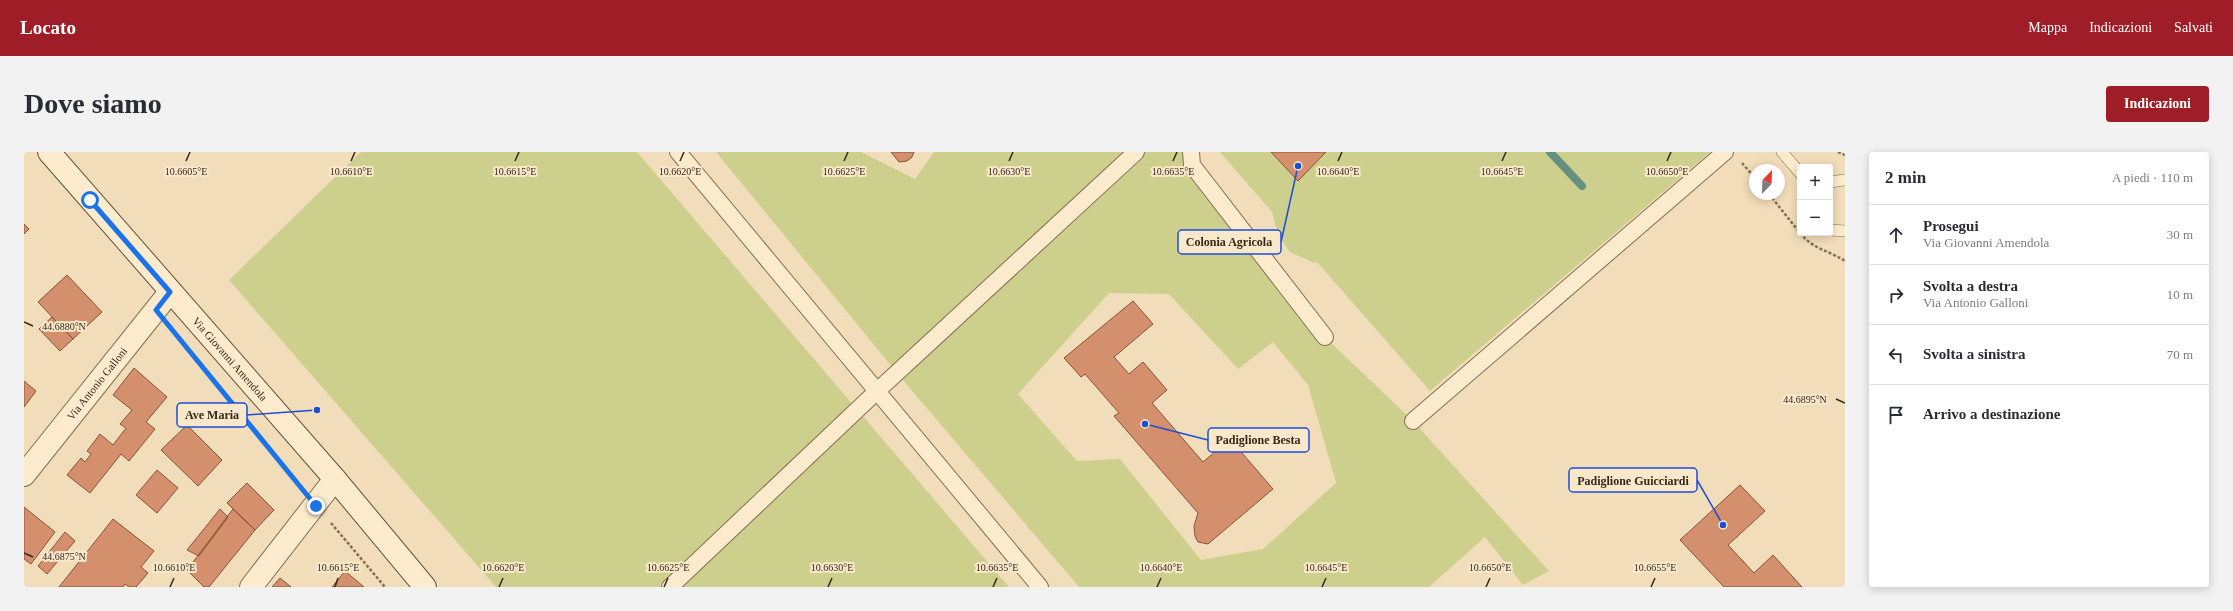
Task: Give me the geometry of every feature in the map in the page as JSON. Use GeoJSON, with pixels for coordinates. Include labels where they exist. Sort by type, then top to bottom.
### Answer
{"type":"FeatureCollection","features":[{"type":"Feature","properties":{"kind":"main road","name":"Via Giovanni Amendola"},"geometry":{"type":"LineString","coordinates":[[49,152],[334,479],[425,587]]}},
{"type":"Feature","properties":{"kind":"main road","name":"Via Antonio Galloni"},"geometry":{"type":"LineString","coordinates":[[24,474],[170,292]]}},
{"type":"Feature","properties":{"kind":"main road"},"geometry":{"type":"LineString","coordinates":[[251,587],[316,506],[334,479]]}},
{"type":"Feature","properties":{"kind":"street"},"geometry":{"type":"LineString","coordinates":[[678,152],[876,392],[1040,587]]}},
{"type":"Feature","properties":{"kind":"street"},"geometry":{"type":"LineString","coordinates":[[670,587],[876,392],[1136,152]]}},
{"type":"Feature","properties":{"kind":"street"},"geometry":{"type":"LineString","coordinates":[[1191,152],[1192,165],[1325,337]]}},
{"type":"Feature","properties":{"kind":"street"},"geometry":{"type":"LineString","coordinates":[[1413,421],[1725,152]]}},
{"type":"Feature","properties":{"kind":"lane"},"geometry":{"type":"LineString","coordinates":[[1782,152],[1797,170]]}},
{"type":"Feature","properties":{"kind":"lane"},"geometry":{"type":"LineString","coordinates":[[1833,182],[1845,180]]}},
{"type":"Feature","properties":{"kind":"lane"},"geometry":{"type":"LineString","coordinates":[[1833,230],[1845,231]]}},
{"type":"Feature","properties":{"kind":"path"},"geometry":{"type":"LineString","coordinates":[[1838,152],[1845,155]]}},
{"type":"Feature","properties":{"kind":"path"},"geometry":{"type":"LineString","coordinates":[[1773,200],[1797,229]]}},
{"type":"Feature","properties":{"kind":"path"},"geometry":{"type":"LineString","coordinates":[[1802,236],[1806,241],[1819,250],[1845,261]]}},
{"type":"Feature","properties":{"kind":"path"},"geometry":{"type":"LineString","coordinates":[[206,371],[316,506],[385,587]]}},
{"type":"Feature","properties":{"kind":"green space"},"geometry":{"type":"Polygon","coordinates":[[[361,152],[637,152],[1009,587],[496,587],[229,280],[361,152]]]}},
{"type":"Feature","properties":{"kind":"green space"},"geometry":{"type":"Polygon","coordinates":[[[716,152],[861,152],[915,179],[934,152],[1191,152],[1325,337],[1413,421],[1549,571],[1523,585],[1485,537],[1429,587],[1079,587],[897,373],[716,152]],[[1109,293],[1018,394],[1077,461],[1120,459],[1201,560],[1263,549],[1336,483],[1308,385],[1273,342],[1238,369],[1169,294],[1109,293]]]}},
{"type":"Feature","properties":{"kind":"green space"},"geometry":{"type":"Polygon","coordinates":[[[1220,152],[1710,152],[1430,391],[1317,262],[1314,263],[1290,252],[1278,235],[1272,212],[1220,152]]]}},
{"type":"Feature","properties":{"kind":"building"},"geometry":{"type":"Polygon","coordinates":[[[891,152],[914,152],[912,157],[907,161],[899,162],[891,152]]]}},
{"type":"Feature","properties":{"kind":"building"},"geometry":{"type":"Polygon","coordinates":[[[1271,152],[1326,152],[1298,181],[1271,152]]]}},
{"type":"Feature","properties":{"kind":"building"},"geometry":{"type":"Polygon","coordinates":[[[24,224],[29,229],[24,234],[24,224]]]}},
{"type":"Feature","properties":{"kind":"building"},"geometry":{"type":"Polygon","coordinates":[[[67,275],[102,312],[73,339],[38,302],[67,275]]]}},
{"type":"Feature","properties":{"kind":"building"},"geometry":{"type":"Polygon","coordinates":[[[1133,301],[1153,324],[1114,357],[1129,374],[1143,362],[1167,390],[1152,403],[1203,462],[1230,439],[1273,489],[1208,544],[1198,542],[1195,536],[1194,526],[1198,513],[1114,416],[1119,413],[1085,374],[1081,377],[1064,358],[1133,301]]]}},
{"type":"Feature","properties":{"kind":"building"},"geometry":{"type":"Polygon","coordinates":[[[52,317],[73,339],[60,351],[39,329],[52,317]]]}},
{"type":"Feature","properties":{"kind":"building"},"geometry":{"type":"Polygon","coordinates":[[[134,368],[167,397],[146,422],[155,429],[129,461],[121,454],[90,493],[67,475],[81,458],[85,462],[91,454],[87,451],[100,434],[113,445],[126,428],[120,424],[132,410],[113,395],[134,368]]]}},
{"type":"Feature","properties":{"kind":"building"},"geometry":{"type":"Polygon","coordinates":[[[24,381],[36,391],[24,407],[24,381]]]}},
{"type":"Feature","properties":{"kind":"building"},"geometry":{"type":"Polygon","coordinates":[[[187,425],[222,460],[198,486],[161,450],[187,425]]]}},
{"type":"Feature","properties":{"kind":"building"},"geometry":{"type":"Polygon","coordinates":[[[157,470],[178,488],[157,513],[136,495],[157,470]]]}},
{"type":"Feature","properties":{"kind":"building"},"geometry":{"type":"Polygon","coordinates":[[[247,483],[274,510],[255,530],[227,503],[247,483]]]}},
{"type":"Feature","properties":{"kind":"building"},"geometry":{"type":"Polygon","coordinates":[[[1740,485],[1765,511],[1728,545],[1754,573],[1773,555],[1802,587],[1724,587],[1680,540],[1740,485]]]}},
{"type":"Feature","properties":{"kind":"building"},"geometry":{"type":"Polygon","coordinates":[[[24,507],[55,532],[31,564],[24,559],[24,507]]]}},
{"type":"Feature","properties":{"kind":"building"},"geometry":{"type":"Polygon","coordinates":[[[220,509],[228,517],[199,556],[187,550],[220,509]]]}},
{"type":"Feature","properties":{"kind":"building"},"geometry":{"type":"Polygon","coordinates":[[[233,509],[255,530],[209,587],[204,587],[187,570],[233,509]]]}},
{"type":"Feature","properties":{"kind":"building"},"geometry":{"type":"Polygon","coordinates":[[[113,519],[154,551],[141,567],[148,573],[136,587],[129,587],[125,584],[123,587],[59,587],[113,519]]]}},
{"type":"Feature","properties":{"kind":"building"},"geometry":{"type":"Polygon","coordinates":[[[65,532],[75,541],[47,574],[38,566],[65,532]]]}},
{"type":"Feature","properties":{"kind":"building"},"geometry":{"type":"Polygon","coordinates":[[[345,571],[364,587],[332,587],[345,571]]]}},
{"type":"Feature","properties":{"kind":"building"},"geometry":{"type":"Polygon","coordinates":[[[280,578],[291,587],[272,587],[280,578]]]}},
{"type":"Feature","properties":{"kind":"waterway"},"geometry":{"type":"LineString","coordinates":[[1550,152],[1582,186]]}},
{"type":"Feature","properties":{"kind":"place","name":"Colonia Agricola"},"geometry":{"type":"Point","coordinates":[1298,166]}},
{"type":"Feature","properties":{"kind":"place","name":"Ave Maria"},"geometry":{"type":"Point","coordinates":[317,410]}},
{"type":"Feature","properties":{"kind":"place","name":"Padiglione Besta"},"geometry":{"type":"Point","coordinates":[1145,424]}},
{"type":"Feature","properties":{"kind":"place","name":"Padiglione Guicciardi"},"geometry":{"type":"Point","coordinates":[1723,525]}},
{"type":"Feature","properties":{"kind":"route"},"geometry":{"type":"LineString","coordinates":[[90,200],[170,292],[156,310],[316,506]]}}]}
